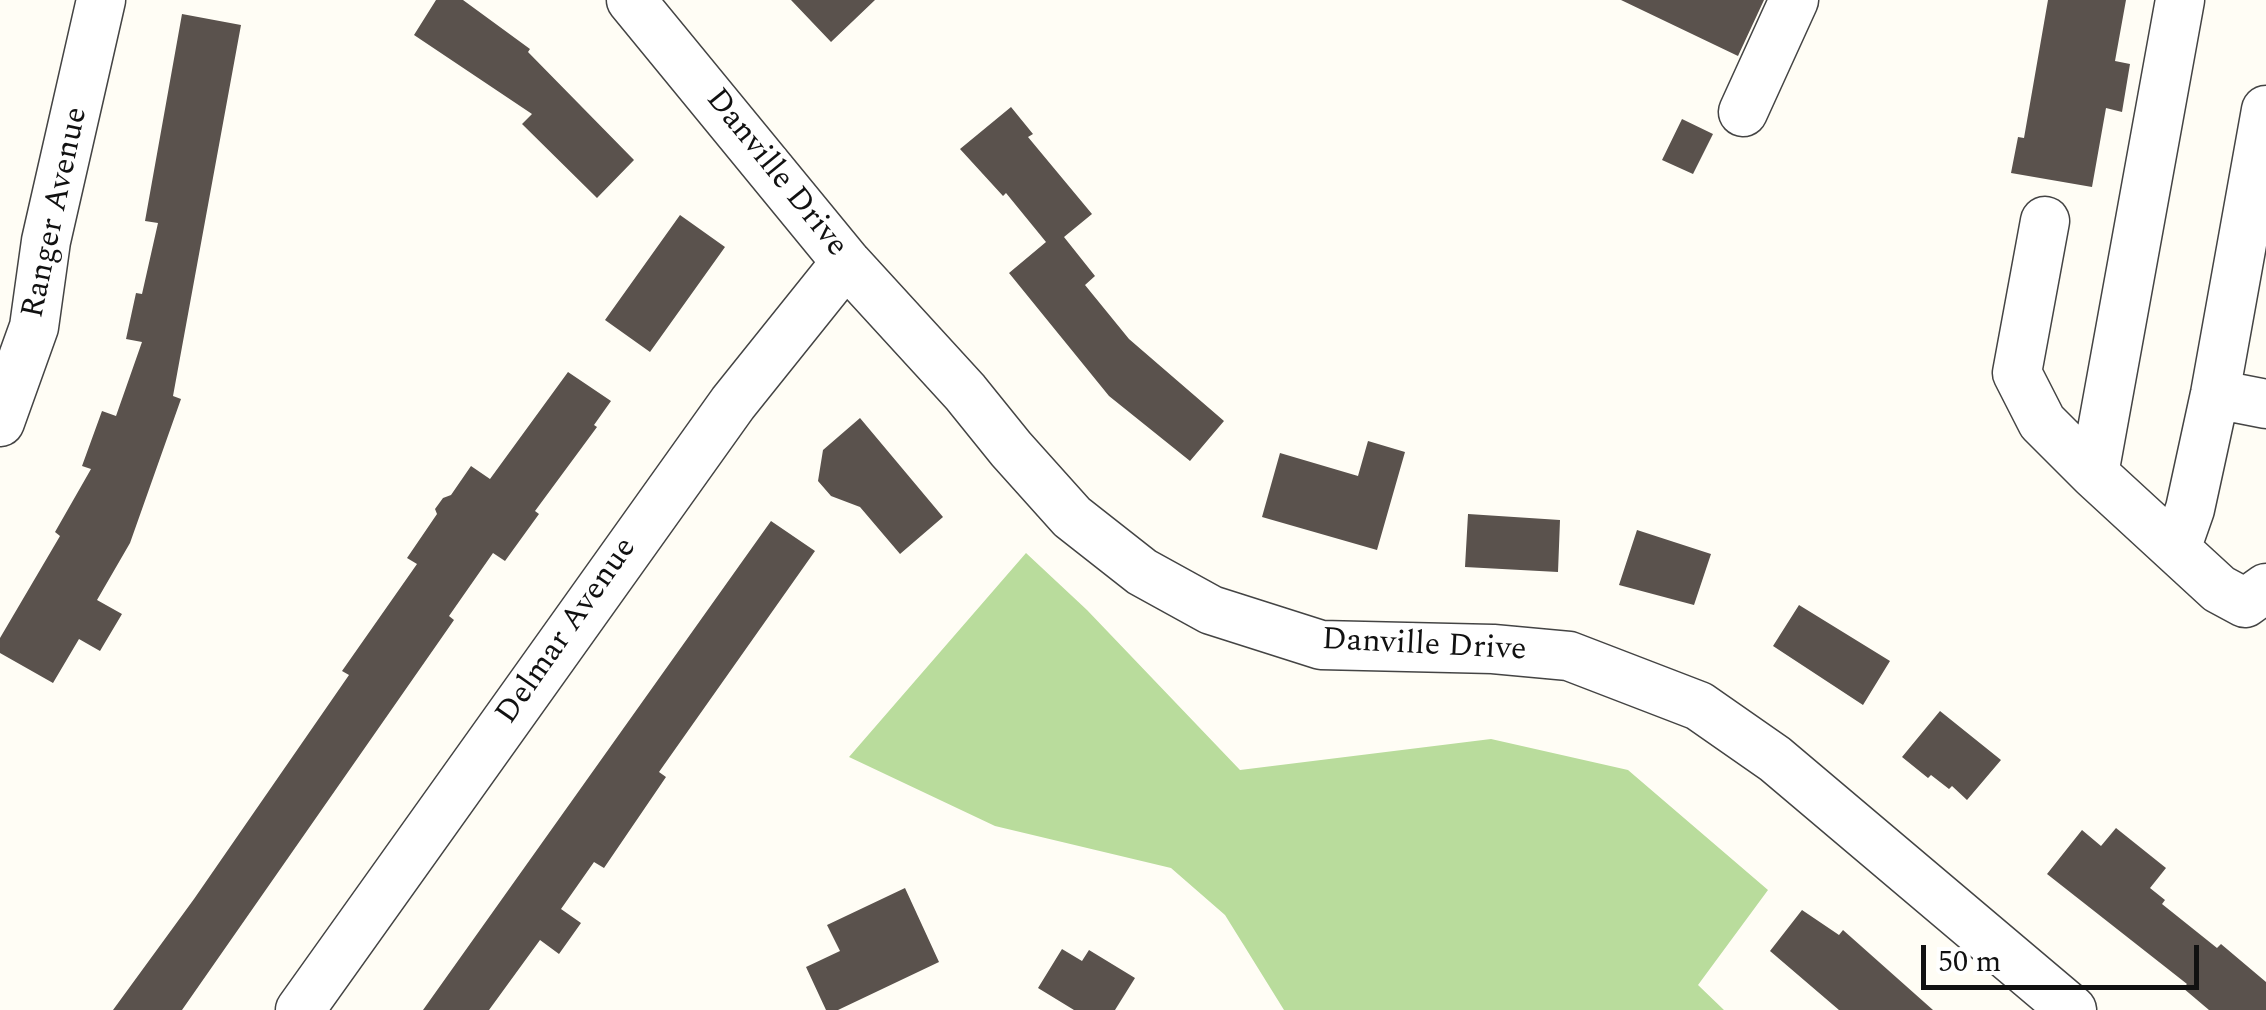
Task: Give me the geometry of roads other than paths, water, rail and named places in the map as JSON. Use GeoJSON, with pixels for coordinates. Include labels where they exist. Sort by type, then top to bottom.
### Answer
{"type":"FeatureCollection","features":[{"type":"Feature","properties":{"kind":"street","name":"Ranger Avenue"},"geometry":{"type":"LineString","coordinates":[[0,422],[34,326],[46,241],[101,0]]}},
{"type":"Feature","properties":{"kind":"street","name":"Danville Drive"},"geometry":{"type":"LineString","coordinates":[[631,0],[846,262],[965,392],[1072,518],[1142,572],[1212,610],[1321,645],[1493,649],[1568,656],[1698,706],[1776,759],[2072,1010]]}},
{"type":"Feature","properties":{"kind":"street"},"geometry":{"type":"LineString","coordinates":[[1743,112],[1794,0]]}},
{"type":"Feature","properties":{"kind":"street"},"geometry":{"type":"LineString","coordinates":[[2094,474],[2180,0]]}},
{"type":"Feature","properties":{"kind":"street"},"geometry":{"type":"LineString","coordinates":[[2176,549],[2190,510],[2215,394],[2266,110]]}},
{"type":"Feature","properties":{"kind":"street"},"geometry":{"type":"LineString","coordinates":[[2045,222],[2016,374],[2042,422],[2219,589],[2245,603],[2266,588]]}},
{"type":"Feature","properties":{"kind":"street","name":"Delmar Avenue"},"geometry":{"type":"LineString","coordinates":[[300,1010],[711,434],[846,262]]}},
{"type":"Feature","properties":{"kind":"street"},"geometry":{"type":"LineString","coordinates":[[2215,394],[2266,404]]}}]}
